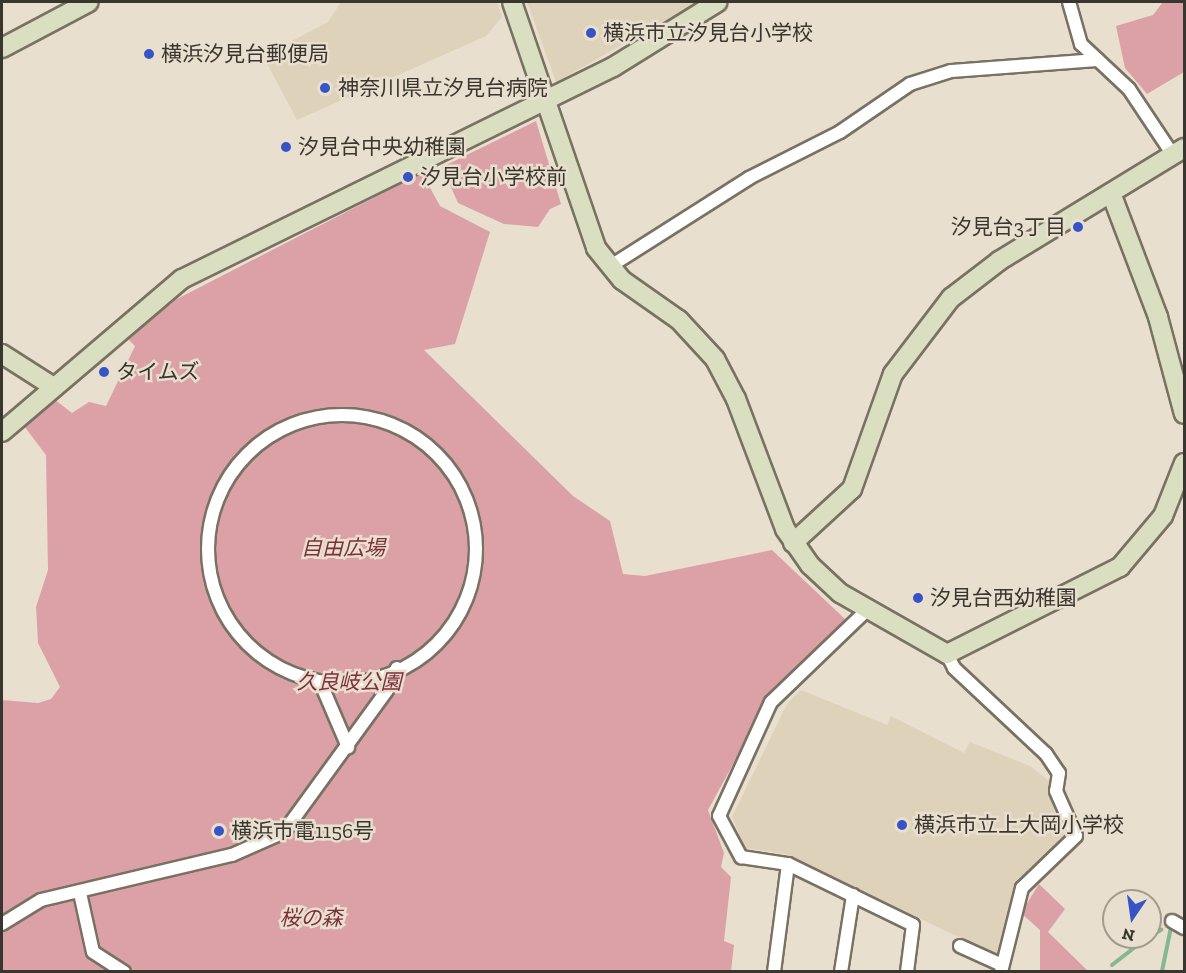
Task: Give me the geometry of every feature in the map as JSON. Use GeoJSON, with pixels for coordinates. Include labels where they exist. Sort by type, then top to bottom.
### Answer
{"type":"FeatureCollection","features":[{"type":"Feature","properties":{"kind":"street"},"geometry":{"type":"LineString","coordinates":[[2,48],[89,2]]}},
{"type":"Feature","properties":{"kind":"street"},"geometry":{"type":"LineString","coordinates":[[513,2],[588,234],[609,267],[679,320],[715,358],[793,543],[823,580],[867,610],[947,654],[954,668],[1046,754],[1059,773],[1056,790],[1076,836],[1022,888],[1001,968],[960,946]]}},
{"type":"Feature","properties":{"kind":"street"},"geometry":{"type":"LineString","coordinates":[[2,432],[52,386],[182,279],[646,50],[718,2]]}},
{"type":"Feature","properties":{"kind":"street"},"geometry":{"type":"LineString","coordinates":[[793,543],[852,489],[893,374],[937,313],[991,267],[1179,151],[1129,89],[1098,60],[1073,30],[1069,2]]}},
{"type":"Feature","properties":{"kind":"street"},"geometry":{"type":"LineString","coordinates":[[609,267],[741,182],[840,132],[910,84],[951,71],[1098,60]]}},
{"type":"Feature","properties":{"kind":"street"},"geometry":{"type":"LineString","coordinates":[[1111,193],[1161,326],[1185,414]]}},
{"type":"Feature","properties":{"kind":"street"},"geometry":{"type":"LineString","coordinates":[[2,354],[52,386]]}},
{"type":"Feature","properties":{"kind":"street"},"geometry":{"type":"LineString","coordinates":[[2,924],[41,900],[80,893],[231,855],[284,832],[348,747],[397,668],[447,627],[467,598],[477,542],[470,499],[443,455],[408,429],[366,417],[318,419],[273,439],[233,476],[215,514],[207,560],[220,614],[244,647],[278,670],[321,684],[367,679],[397,668]]}},
{"type":"Feature","properties":{"kind":"street"},"geometry":{"type":"LineString","coordinates":[[947,654],[1120,567],[1163,516],[1185,463]]}},
{"type":"Feature","properties":{"kind":"street"},"geometry":{"type":"LineString","coordinates":[[867,610],[771,702],[719,816],[741,857],[788,864],[913,925],[907,972]]}},
{"type":"Feature","properties":{"kind":"street"},"geometry":{"type":"LineString","coordinates":[[321,684],[348,747]]}},
{"type":"Feature","properties":{"kind":"street"},"geometry":{"type":"LineString","coordinates":[[774,972],[788,864]]}},
{"type":"Feature","properties":{"kind":"street"},"geometry":{"type":"LineString","coordinates":[[80,893],[93,952],[124,972]]}},
{"type":"Feature","properties":{"kind":"street"},"geometry":{"type":"LineString","coordinates":[[841,972],[853,895]]}},
{"type":"Feature","properties":{"kind":"street"},"geometry":{"type":"LineString","coordinates":[[1172,921],[1185,928]]}},
{"type":"Feature","properties":{"kind":"shaded area","name":"神奈川県立汐見台病院"},"geometry":{"type":"Polygon","coordinates":[[[341,2],[497,2],[502,17],[486,36],[297,120],[263,56],[328,22],[341,2]]]}},
{"type":"Feature","properties":{"kind":"shaded area","name":"横浜市立汐見台小学校"},"geometry":{"type":"Polygon","coordinates":[[[527,2],[698,2],[556,82],[527,2]]]}},
{"type":"Feature","properties":{"kind":"shaded area","name":"横浜市立上大岡小学校"},"geometry":{"type":"Polygon","coordinates":[[[801,690],[887,725],[891,716],[964,753],[970,742],[1030,766],[1053,784],[1071,833],[1016,888],[1001,952],[994,954],[786,854],[745,848],[732,817],[787,704],[801,690]]]}},
{"type":"Feature","properties":{"kind":"green space"},"geometry":{"type":"Polygon","coordinates":[[[1163,2],[1184,2],[1184,72],[1147,94],[1125,68],[1116,26],[1153,15],[1163,2]]]}},
{"type":"Feature","properties":{"kind":"green space"},"geometry":{"type":"Polygon","coordinates":[[[536,121],[561,204],[550,209],[538,227],[504,224],[458,203],[442,167],[536,121]]]}},
{"type":"Feature","properties":{"kind":"green space","name":"久良岐公園"},"geometry":{"type":"Polygon","coordinates":[[[422,173],[440,206],[490,232],[455,344],[424,350],[573,496],[610,521],[623,574],[645,576],[772,550],[846,620],[756,722],[708,810],[724,853],[721,867],[731,877],[724,941],[734,945],[731,971],[2,972],[2,700],[38,703],[51,699],[60,687],[38,643],[36,607],[48,570],[46,455],[24,426],[54,399],[72,413],[89,402],[106,406],[135,346],[127,338],[177,299],[422,173]]]}},
{"type":"Feature","properties":{"kind":"green space"},"geometry":{"type":"Polygon","coordinates":[[[1039,884],[1065,909],[1048,932],[1088,971],[1040,971],[1040,930],[1021,913],[1039,884]]]}},
{"type":"Feature","properties":{"kind":"waterway"},"geometry":{"type":"LineString","coordinates":[[1162,971],[1171,927]]}},
{"type":"Feature","properties":{"kind":"waterway"},"geometry":{"type":"LineString","coordinates":[[1112,965],[1133,949]]}},
{"type":"Feature","properties":{"kind":"place","name":"横浜市立汐見台小学校"},"geometry":{"type":"Point","coordinates":[591,33]}},
{"type":"Feature","properties":{"kind":"place","name":"横浜汐見台郵便局"},"geometry":{"type":"Point","coordinates":[149,54]}},
{"type":"Feature","properties":{"kind":"place","name":"神奈川県立汐見台病院"},"geometry":{"type":"Point","coordinates":[325,88]}},
{"type":"Feature","properties":{"kind":"place","name":"汐見台中央幼稚園"},"geometry":{"type":"Point","coordinates":[286,147]}},
{"type":"Feature","properties":{"kind":"place","name":"汐見台小学校前"},"geometry":{"type":"Point","coordinates":[408,177]}},
{"type":"Feature","properties":{"kind":"place","name":"汐見台3丁目"},"geometry":{"type":"Point","coordinates":[1078,227]}},
{"type":"Feature","properties":{"kind":"place","name":"タイムズ"},"geometry":{"type":"Point","coordinates":[104,372]}},
{"type":"Feature","properties":{"kind":"place","name":"汐見台西幼稚園"},"geometry":{"type":"Point","coordinates":[918,598]}},
{"type":"Feature","properties":{"kind":"place","name":"横浜市立上大岡小学校"},"geometry":{"type":"Point","coordinates":[902,825]}},
{"type":"Feature","properties":{"kind":"place","name":"横浜市電1156号"},"geometry":{"type":"Point","coordinates":[219,831]}},
{"type":"Feature","properties":{"kind":"park label","name":"自由広場"},"geometry":{"type":"Point","coordinates":[343,548]}},
{"type":"Feature","properties":{"kind":"park label","name":"桜の森"},"geometry":{"type":"Point","coordinates":[311,918]}}]}
